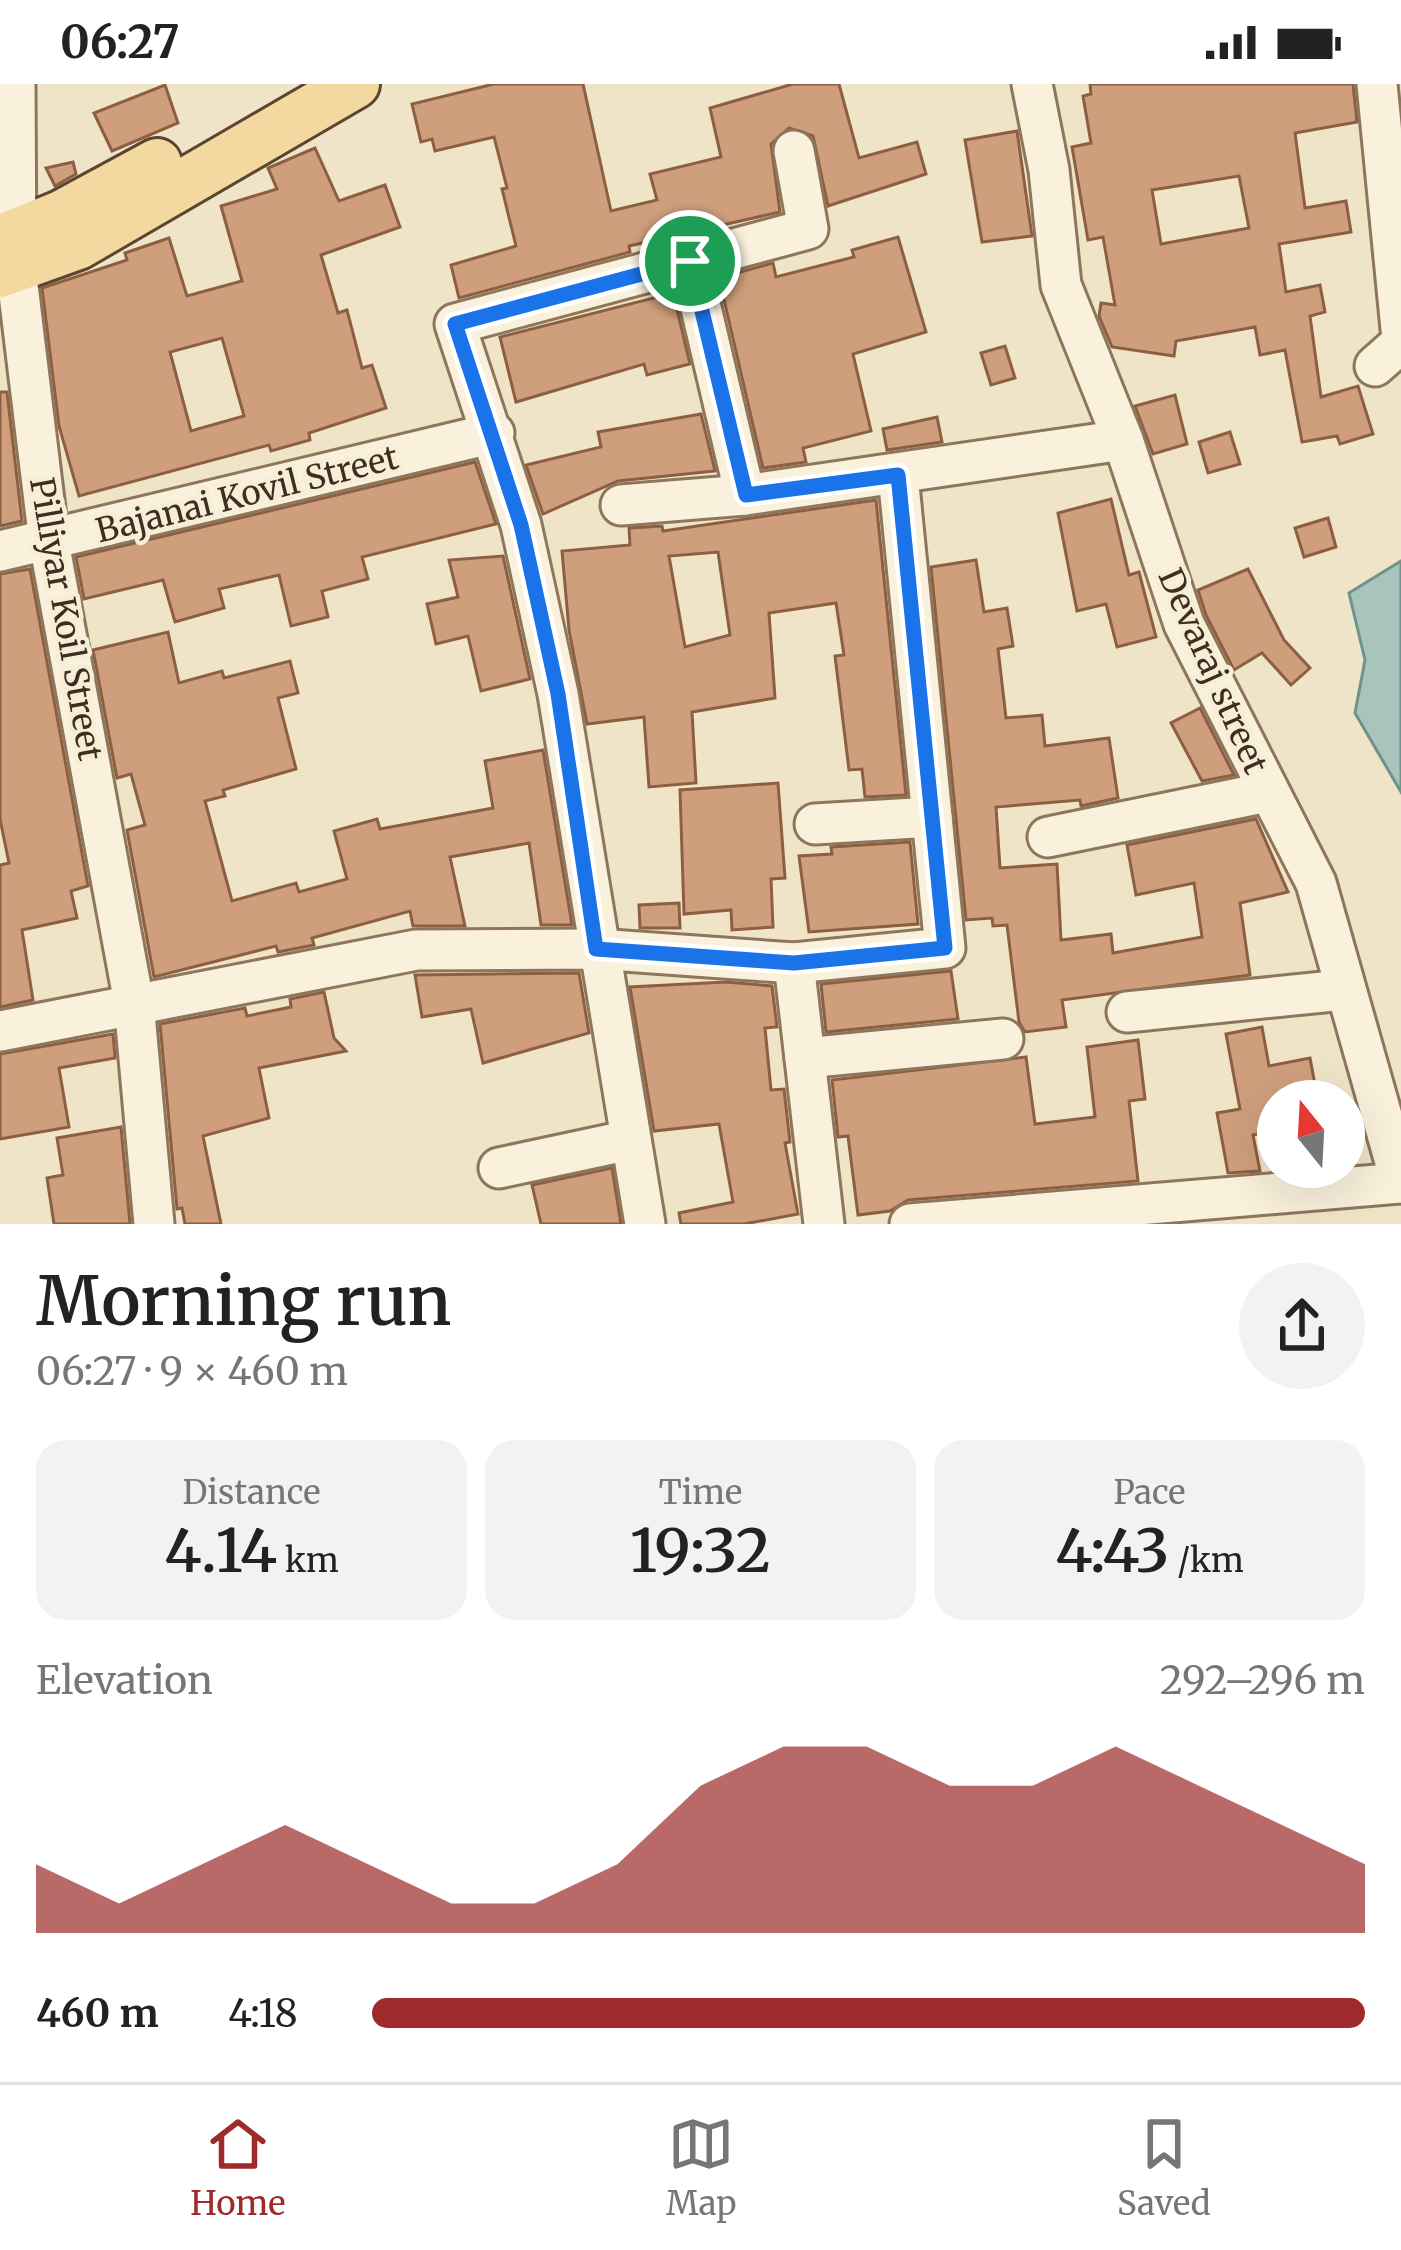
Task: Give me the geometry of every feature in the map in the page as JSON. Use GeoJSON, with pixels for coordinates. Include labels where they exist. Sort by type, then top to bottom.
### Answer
{"type":"FeatureCollection","features":[{"type":"Feature","properties":{"kind":"main road"},"geometry":{"type":"LineString","coordinates":[[8,254],[303,84]]}},
{"type":"Feature","properties":{"kind":"main road"},"geometry":{"type":"LineString","coordinates":[[8,254],[78,245],[356,84]]}},
{"type":"Feature","properties":{"kind":"street","name":"Pilliyar Koil Street"},"geometry":{"type":"LineString","coordinates":[[15,84],[8,254],[50,542],[134,1004],[154,1224]]}},
{"type":"Feature","properties":{"kind":"street","name":"Devaraj street"},"geometry":{"type":"LineString","coordinates":[[1032,84],[1049,170],[1061,285],[1123,440],[1184,624],[1316,883],[1401,1183]]}},
{"type":"Feature","properties":{"kind":"street"},"geometry":{"type":"LineString","coordinates":[[1377,84],[1401,329]]}},
{"type":"Feature","properties":{"kind":"street"},"geometry":{"type":"LineString","coordinates":[[645,1224],[596,949],[558,694],[521,525],[455,324],[808,229],[794,151]]}},
{"type":"Feature","properties":{"kind":"street"},"geometry":{"type":"LineString","coordinates":[[690,261],[746,495]]}},
{"type":"Feature","properties":{"kind":"street","name":"Bajanai Kovil Street"},"geometry":{"type":"LineString","coordinates":[[0,551],[494,433]]}},
{"type":"Feature","properties":{"kind":"street"},"geometry":{"type":"LineString","coordinates":[[622,505],[746,495],[1123,440]]}},
{"type":"Feature","properties":{"kind":"street"},"geometry":{"type":"LineString","coordinates":[[0,1031],[416,950],[596,949],[794,963],[945,948],[898,475]]}},
{"type":"Feature","properties":{"kind":"street"},"geometry":{"type":"LineString","coordinates":[[1048,837],[1268,792]]}},
{"type":"Feature","properties":{"kind":"street"},"geometry":{"type":"LineString","coordinates":[[815,824],[932,817]]}},
{"type":"Feature","properties":{"kind":"street"},"geometry":{"type":"LineString","coordinates":[[794,963],[824,1224]]}},
{"type":"Feature","properties":{"kind":"street"},"geometry":{"type":"LineString","coordinates":[[1127,1012],[1343,990]]}},
{"type":"Feature","properties":{"kind":"street"},"geometry":{"type":"LineString","coordinates":[[806,1058],[1003,1039]]}},
{"type":"Feature","properties":{"kind":"street"},"geometry":{"type":"LineString","coordinates":[[500,1168],[630,1140]]}},
{"type":"Feature","properties":{"kind":"street"},"geometry":{"type":"LineString","coordinates":[[910,1224],[1401,1183]]}},
{"type":"Feature","properties":{"kind":"water"},"geometry":{"type":"Polygon","coordinates":[[[1401,561],[1401,792],[1355,713],[1365,660],[1349,593],[1401,561]]]}},
{"type":"Feature","properties":{"kind":"building"},"geometry":{"type":"Polygon","coordinates":[[[494,84],[583,84],[611,211],[657,200],[650,174],[721,157],[710,108],[793,84],[839,84],[859,158],[917,142],[926,174],[828,206],[813,136],[789,128],[771,144],[780,212],[629,246],[630,252],[459,298],[451,265],[516,246],[502,189],[507,188],[494,137],[435,151],[432,139],[421,142],[412,104],[494,84]]]}},
{"type":"Feature","properties":{"kind":"building"},"geometry":{"type":"Polygon","coordinates":[[[1090,84],[1353,84],[1357,122],[1295,133],[1305,208],[1346,201],[1351,232],[1279,244],[1286,292],[1320,285],[1325,312],[1310,316],[1321,397],[1358,386],[1373,434],[1340,444],[1337,436],[1302,442],[1285,350],[1260,355],[1255,327],[1176,341],[1174,356],[1112,347],[1099,316],[1101,303],[1115,305],[1103,237],[1088,240],[1072,147],[1091,143],[1083,96],[1091,94],[1090,84]],[[1239,176],[1152,190],[1161,244],[1249,228],[1239,176]]]}},
{"type":"Feature","properties":{"kind":"building"},"geometry":{"type":"Polygon","coordinates":[[[165,85],[178,123],[112,151],[94,113],[165,85]]]}},
{"type":"Feature","properties":{"kind":"building"},"geometry":{"type":"Polygon","coordinates":[[[1017,131],[1032,236],[982,242],[965,140],[1017,131]]]}},
{"type":"Feature","properties":{"kind":"building"},"geometry":{"type":"Polygon","coordinates":[[[315,148],[339,201],[385,185],[400,227],[321,255],[338,313],[347,310],[362,368],[372,365],[386,408],[309,433],[310,440],[271,451],[269,445],[79,496],[59,426],[42,288],[127,260],[125,253],[169,238],[187,296],[242,281],[221,206],[277,189],[268,168],[315,148]],[[222,338],[170,352],[191,431],[244,416],[222,338]]]}},
{"type":"Feature","properties":{"kind":"building"},"geometry":{"type":"Polygon","coordinates":[[[73,162],[76,174],[55,186],[46,168],[73,162]]]}},
{"type":"Feature","properties":{"kind":"building"},"geometry":{"type":"Polygon","coordinates":[[[898,237],[926,332],[853,354],[871,431],[803,448],[806,462],[763,468],[719,278],[773,263],[776,277],[854,257],[852,250],[898,237]]]}},
{"type":"Feature","properties":{"kind":"building"},"geometry":{"type":"Polygon","coordinates":[[[673,293],[690,364],[647,375],[644,364],[516,402],[500,337],[673,293]]]}},
{"type":"Feature","properties":{"kind":"building"},"geometry":{"type":"Polygon","coordinates":[[[1005,346],[1015,378],[991,385],[981,353],[1005,346]]]}},
{"type":"Feature","properties":{"kind":"building"},"geometry":{"type":"Polygon","coordinates":[[[0,392],[7,392],[22,521],[0,526],[0,392]]]}},
{"type":"Feature","properties":{"kind":"building"},"geometry":{"type":"Polygon","coordinates":[[[1175,395],[1187,444],[1153,454],[1135,406],[1175,395]]]}},
{"type":"Feature","properties":{"kind":"building"},"geometry":{"type":"Polygon","coordinates":[[[701,414],[715,471],[618,481],[543,514],[526,465],[601,447],[598,432],[701,414]]]}},
{"type":"Feature","properties":{"kind":"building"},"geometry":{"type":"Polygon","coordinates":[[[937,417],[942,442],[887,450],[883,429],[937,417]]]}},
{"type":"Feature","properties":{"kind":"building"},"geometry":{"type":"Polygon","coordinates":[[[1230,432],[1240,464],[1208,473],[1199,442],[1230,432]]]}},
{"type":"Feature","properties":{"kind":"building"},"geometry":{"type":"Polygon","coordinates":[[[475,462],[496,524],[362,557],[368,579],[322,591],[328,617],[291,626],[279,575],[219,589],[224,608],[175,622],[163,580],[84,599],[76,557],[475,462]]]}},
{"type":"Feature","properties":{"kind":"building"},"geometry":{"type":"Polygon","coordinates":[[[1111,499],[1129,575],[1139,572],[1156,637],[1117,647],[1106,604],[1077,611],[1058,513],[1111,499]]]}},
{"type":"Feature","properties":{"kind":"building"},"geometry":{"type":"Polygon","coordinates":[[[876,500],[906,795],[865,797],[862,769],[849,770],[835,656],[844,655],[836,603],[769,613],[775,698],[692,712],[696,783],[649,787],[644,717],[587,724],[569,630],[562,551],[630,545],[629,528],[662,526],[663,531],[876,500]],[[718,552],[669,556],[685,647],[730,635],[718,552]]]}},
{"type":"Feature","properties":{"kind":"building"},"geometry":{"type":"Polygon","coordinates":[[[1328,518],[1336,547],[1304,557],[1295,528],[1328,518]]]}},
{"type":"Feature","properties":{"kind":"building"},"geometry":{"type":"Polygon","coordinates":[[[503,556],[530,679],[481,691],[468,636],[436,644],[427,604],[458,597],[449,560],[503,556]]]}},
{"type":"Feature","properties":{"kind":"building"},"geometry":{"type":"Polygon","coordinates":[[[976,560],[984,612],[1007,608],[1013,646],[998,649],[1006,718],[1042,715],[1045,746],[1109,738],[1118,798],[1081,806],[1080,800],[996,807],[1000,868],[1057,864],[1061,940],[1111,934],[1113,953],[1202,937],[1194,883],[1136,895],[1127,845],[1256,819],[1288,892],[1240,903],[1250,975],[1062,1000],[1066,1027],[1025,1032],[1019,1022],[1007,925],[993,926],[992,918],[966,920],[931,567],[976,560]]]}},
{"type":"Feature","properties":{"kind":"building"},"geometry":{"type":"Polygon","coordinates":[[[30,569],[88,886],[71,891],[77,918],[22,930],[33,1000],[0,1007],[0,865],[9,863],[0,819],[0,574],[30,569]]]}},
{"type":"Feature","properties":{"kind":"building"},"geometry":{"type":"Polygon","coordinates":[[[1248,569],[1284,640],[1310,668],[1291,685],[1262,653],[1234,670],[1206,615],[1198,590],[1248,569]]]}},
{"type":"Feature","properties":{"kind":"building"},"geometry":{"type":"Polygon","coordinates":[[[168,632],[179,683],[222,671],[224,678],[290,661],[298,693],[278,698],[296,769],[223,790],[225,796],[205,801],[232,901],[296,883],[299,892],[347,879],[334,831],[377,819],[380,829],[493,808],[485,761],[543,750],[572,925],[541,925],[529,843],[450,857],[465,926],[413,926],[410,911],[312,938],[314,945],[278,952],[276,946],[154,977],[127,830],[145,825],[131,774],[117,778],[93,650],[168,632]]]}},
{"type":"Feature","properties":{"kind":"building"},"geometry":{"type":"Polygon","coordinates":[[[1200,708],[1234,775],[1202,781],[1171,723],[1200,708]]]}},
{"type":"Feature","properties":{"kind":"building"},"geometry":{"type":"Polygon","coordinates":[[[778,783],[785,878],[771,879],[773,927],[732,930],[731,910],[684,914],[680,790],[778,783]]]}},
{"type":"Feature","properties":{"kind":"building"},"geometry":{"type":"Polygon","coordinates":[[[910,842],[918,924],[809,932],[799,856],[832,854],[831,847],[910,842]]]}},
{"type":"Feature","properties":{"kind":"building"},"geometry":{"type":"Polygon","coordinates":[[[679,903],[680,928],[640,928],[639,905],[679,903]]]}},
{"type":"Feature","properties":{"kind":"building"},"geometry":{"type":"Polygon","coordinates":[[[951,971],[958,1019],[826,1032],[821,984],[951,971]]]}},
{"type":"Feature","properties":{"kind":"building"},"geometry":{"type":"Polygon","coordinates":[[[579,973],[589,1033],[483,1063],[471,1009],[422,1017],[415,975],[579,973]]]}},
{"type":"Feature","properties":{"kind":"building"},"geometry":{"type":"Polygon","coordinates":[[[726,982],[772,986],[777,1027],[765,1028],[771,1090],[784,1089],[790,1142],[785,1143],[798,1214],[744,1224],[681,1224],[679,1213],[733,1202],[719,1124],[654,1131],[630,987],[726,982]]]}},
{"type":"Feature","properties":{"kind":"building"},"geometry":{"type":"Polygon","coordinates":[[[324,992],[334,1038],[346,1051],[259,1068],[269,1118],[203,1136],[221,1224],[185,1224],[182,1208],[177,1209],[160,1024],[245,1008],[247,1016],[291,1007],[290,999],[324,992]]]}},
{"type":"Feature","properties":{"kind":"building"},"geometry":{"type":"Polygon","coordinates":[[[1262,1027],[1269,1066],[1310,1058],[1314,1080],[1257,1080],[1257,1134],[1253,1135],[1257,1171],[1228,1173],[1217,1113],[1240,1109],[1226,1034],[1262,1027]]]}},
{"type":"Feature","properties":{"kind":"building"},"geometry":{"type":"Polygon","coordinates":[[[113,1034],[115,1058],[59,1068],[69,1127],[0,1139],[0,1054],[113,1034]]]}},
{"type":"Feature","properties":{"kind":"building"},"geometry":{"type":"Polygon","coordinates":[[[1138,1040],[1145,1099],[1129,1101],[1138,1181],[908,1200],[890,1211],[858,1215],[848,1136],[838,1137],[832,1080],[1026,1057],[1035,1124],[1095,1117],[1087,1047],[1138,1040]]]}},
{"type":"Feature","properties":{"kind":"building"},"geometry":{"type":"Polygon","coordinates":[[[121,1127],[130,1224],[54,1224],[47,1178],[63,1175],[57,1138],[121,1127]]]}},
{"type":"Feature","properties":{"kind":"building"},"geometry":{"type":"Polygon","coordinates":[[[612,1168],[621,1224],[541,1224],[532,1185],[612,1168]]]}},
{"type":"Feature","properties":{"kind":"route"},"geometry":{"type":"LineString","coordinates":[[690,261],[746,495],[898,475],[945,948],[794,963],[596,949],[558,694],[521,525],[455,324],[690,261]]}}]}
